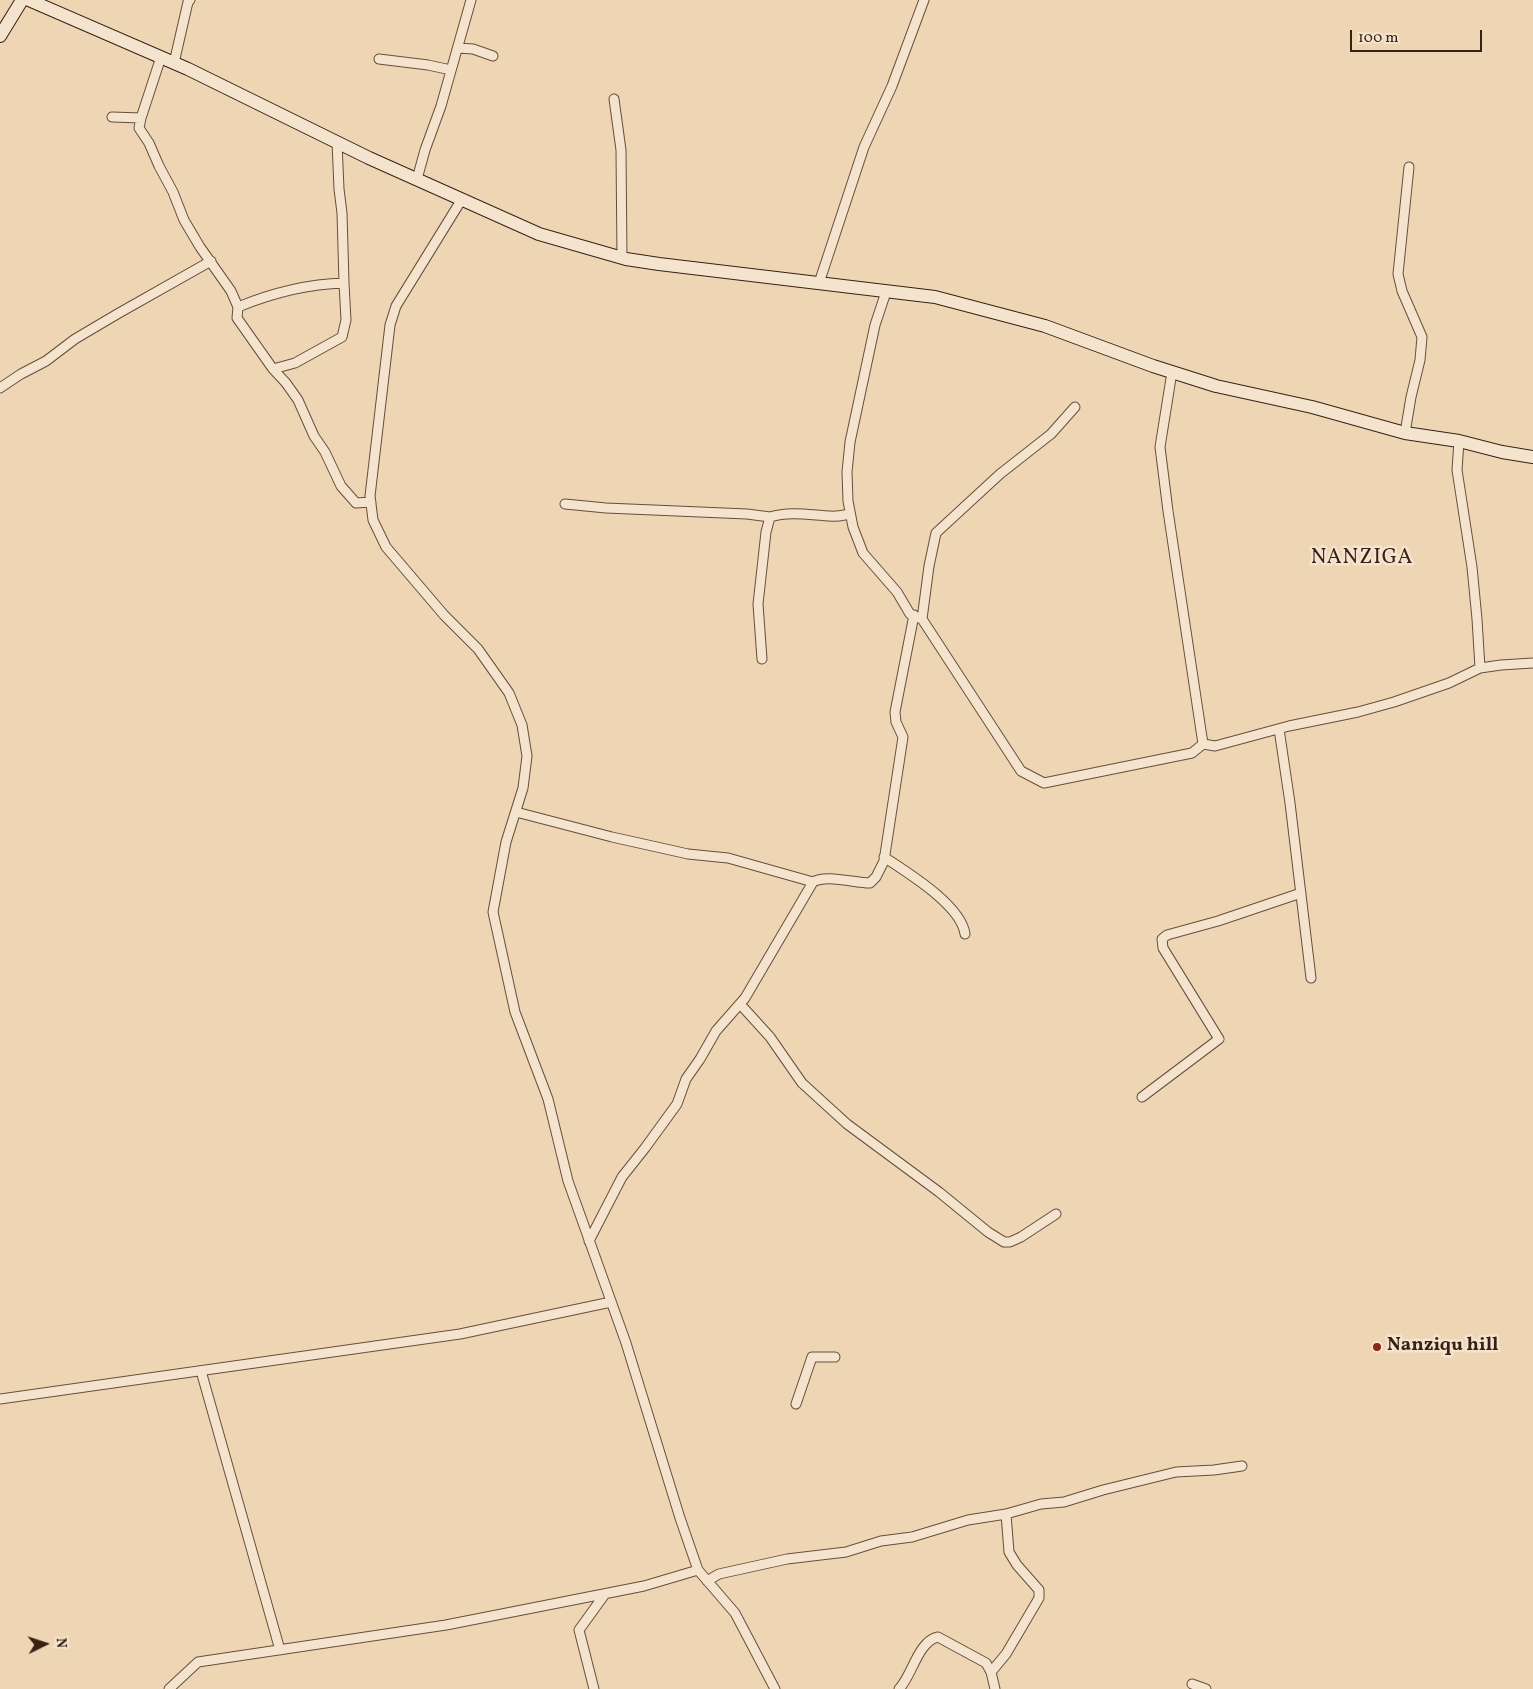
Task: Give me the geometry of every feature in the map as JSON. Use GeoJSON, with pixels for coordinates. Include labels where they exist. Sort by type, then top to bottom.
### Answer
{"type":"FeatureCollection","features":[{"type":"Feature","properties":{"kind":"street"},"geometry":{"type":"LineString","coordinates":[[0,36],[22,0]]}},
{"type":"Feature","properties":{"kind":"street"},"geometry":{"type":"LineString","coordinates":[[29,0],[174,63],[337,142],[539,234],[622,258],[659,264],[935,297],[1045,326],[1216,386],[1312,407],[1405,433],[1460,441],[1502,452],[1533,456]]}},
{"type":"Feature","properties":{"kind":"street"},"geometry":{"type":"LineString","coordinates":[[174,63],[180,30],[190,0]]}},
{"type":"Feature","properties":{"kind":"street"},"geometry":{"type":"LineString","coordinates":[[417,179],[425,150],[442,106],[471,0]]}},
{"type":"Feature","properties":{"kind":"street"},"geometry":{"type":"LineString","coordinates":[[819,283],[864,147],[892,86],[924,0]]}},
{"type":"Feature","properties":{"kind":"street"},"geometry":{"type":"LineString","coordinates":[[458,48],[493,56]]}},
{"type":"Feature","properties":{"kind":"street"},"geometry":{"type":"LineString","coordinates":[[160,57],[139,128],[149,143],[173,192],[184,220],[231,291],[238,307],[238,318],[273,369],[298,400],[314,436],[325,452],[341,486],[356,504],[371,502]]}},
{"type":"Feature","properties":{"kind":"street"},"geometry":{"type":"LineString","coordinates":[[379,59],[451,70]]}},
{"type":"Feature","properties":{"kind":"street"},"geometry":{"type":"LineString","coordinates":[[614,100],[621,150],[622,258]]}},
{"type":"Feature","properties":{"kind":"street"},"geometry":{"type":"LineString","coordinates":[[112,117],[141,118]]}},
{"type":"Feature","properties":{"kind":"street"},"geometry":{"type":"LineString","coordinates":[[273,369],[295,363],[342,337],[346,320],[337,142]]}},
{"type":"Feature","properties":{"kind":"street"},"geometry":{"type":"LineString","coordinates":[[1405,433],[1420,360],[1422,337],[1402,292],[1398,274],[1409,168]]}},
{"type":"Feature","properties":{"kind":"street"},"geometry":{"type":"LineString","coordinates":[[462,199],[396,306],[390,326],[371,502],[373,520],[386,547],[444,615],[478,649],[509,693],[522,725],[527,756],[523,788],[506,842],[493,912],[515,1012],[548,1099],[568,1181],[626,1343],[698,1570],[734,1613],[776,1689]]}},
{"type":"Feature","properties":{"kind":"street"},"geometry":{"type":"LineString","coordinates":[[0,388],[46,361],[75,339],[211,261]]}},
{"type":"Feature","properties":{"kind":"street"},"geometry":{"type":"LineString","coordinates":[[238,307],[279,292],[320,284],[344,283]]}},
{"type":"Feature","properties":{"kind":"street"},"geometry":{"type":"LineString","coordinates":[[886,292],[875,325],[850,442],[847,472],[850,514],[853,527],[863,553],[882,572],[910,614],[918,617],[1021,771],[1044,783],[1192,753],[1203,744],[1215,746],[1394,702],[1449,683],[1480,668],[1533,663]]}},
{"type":"Feature","properties":{"kind":"street"},"geometry":{"type":"LineString","coordinates":[[1172,372],[1160,446],[1203,744]]}},
{"type":"Feature","properties":{"kind":"street"},"geometry":{"type":"LineString","coordinates":[[589,1241],[622,1177],[677,1104],[686,1079],[716,1031],[745,998],[812,882],[818,879],[841,879],[870,883],[876,877],[884,857],[903,737],[896,722],[895,712],[936,533],[1000,474],[1051,434],[1075,407]]}},
{"type":"Feature","properties":{"kind":"street"},"geometry":{"type":"LineString","coordinates":[[1460,441],[1457,470],[1472,568],[1480,668]]}},
{"type":"Feature","properties":{"kind":"street"},"geometry":{"type":"LineString","coordinates":[[566,504],[606,508],[747,514],[770,517],[780,514],[813,514],[832,517],[850,514]]}},
{"type":"Feature","properties":{"kind":"street"},"geometry":{"type":"LineString","coordinates":[[762,659],[758,604],[766,532],[770,517]]}},
{"type":"Feature","properties":{"kind":"street"},"geometry":{"type":"LineString","coordinates":[[1279,729],[1311,978]]}},
{"type":"Feature","properties":{"kind":"street"},"geometry":{"type":"LineString","coordinates":[[516,812],[612,837],[688,854],[728,858],[812,882]]}},
{"type":"Feature","properties":{"kind":"street"},"geometry":{"type":"LineString","coordinates":[[884,857],[932,890],[956,914],[964,925],[965,934]]}},
{"type":"Feature","properties":{"kind":"street"},"geometry":{"type":"LineString","coordinates":[[1142,1097],[1219,1039],[1163,948],[1162,939],[1167,935],[1218,921],[1301,893]]}},
{"type":"Feature","properties":{"kind":"street"},"geometry":{"type":"LineString","coordinates":[[740,1004],[770,1037],[802,1083],[846,1124],[939,1192],[988,1232],[1004,1242],[1010,1242],[1056,1214]]}},
{"type":"Feature","properties":{"kind":"street"},"geometry":{"type":"LineString","coordinates":[[0,1399],[460,1334],[611,1302]]}},
{"type":"Feature","properties":{"kind":"street"},"geometry":{"type":"LineString","coordinates":[[796,1404],[812,1357],[835,1358]]}},
{"type":"Feature","properties":{"kind":"street"},"geometry":{"type":"LineString","coordinates":[[200,1371],[280,1650]]}},
{"type":"Feature","properties":{"kind":"street"},"geometry":{"type":"LineString","coordinates":[[707,1581],[719,1574],[787,1559],[846,1552],[881,1541],[912,1537],[968,1520],[1006,1514],[1041,1504],[1064,1502],[1102,1490],[1176,1472],[1242,1466]]}},
{"type":"Feature","properties":{"kind":"street"},"geometry":{"type":"LineString","coordinates":[[991,1672],[1006,1654],[1034,1606],[1039,1590],[1017,1565],[1009,1552],[1006,1514]]}},
{"type":"Feature","properties":{"kind":"street"},"geometry":{"type":"LineString","coordinates":[[169,1689],[198,1662],[446,1625],[644,1586],[698,1570]]}},
{"type":"Feature","properties":{"kind":"street"},"geometry":{"type":"LineString","coordinates":[[594,1689],[579,1630],[605,1594]]}},
{"type":"Feature","properties":{"kind":"street"},"geometry":{"type":"LineString","coordinates":[[899,1689],[904,1684],[913,1663],[922,1650],[933,1638],[938,1637],[986,1663],[996,1689]]}},
{"type":"Feature","properties":{"kind":"street"},"geometry":{"type":"LineString","coordinates":[[1192,1684],[1206,1689]]}},
{"type":"Feature","properties":{"kind":"place","name":"Nanziqu hill"},"geometry":{"type":"Point","coordinates":[1377,1347]}},
{"type":"Feature","properties":{"kind":"district","name":"NANZIGA"},"geometry":{"type":"Point","coordinates":[1362,559]}}]}
